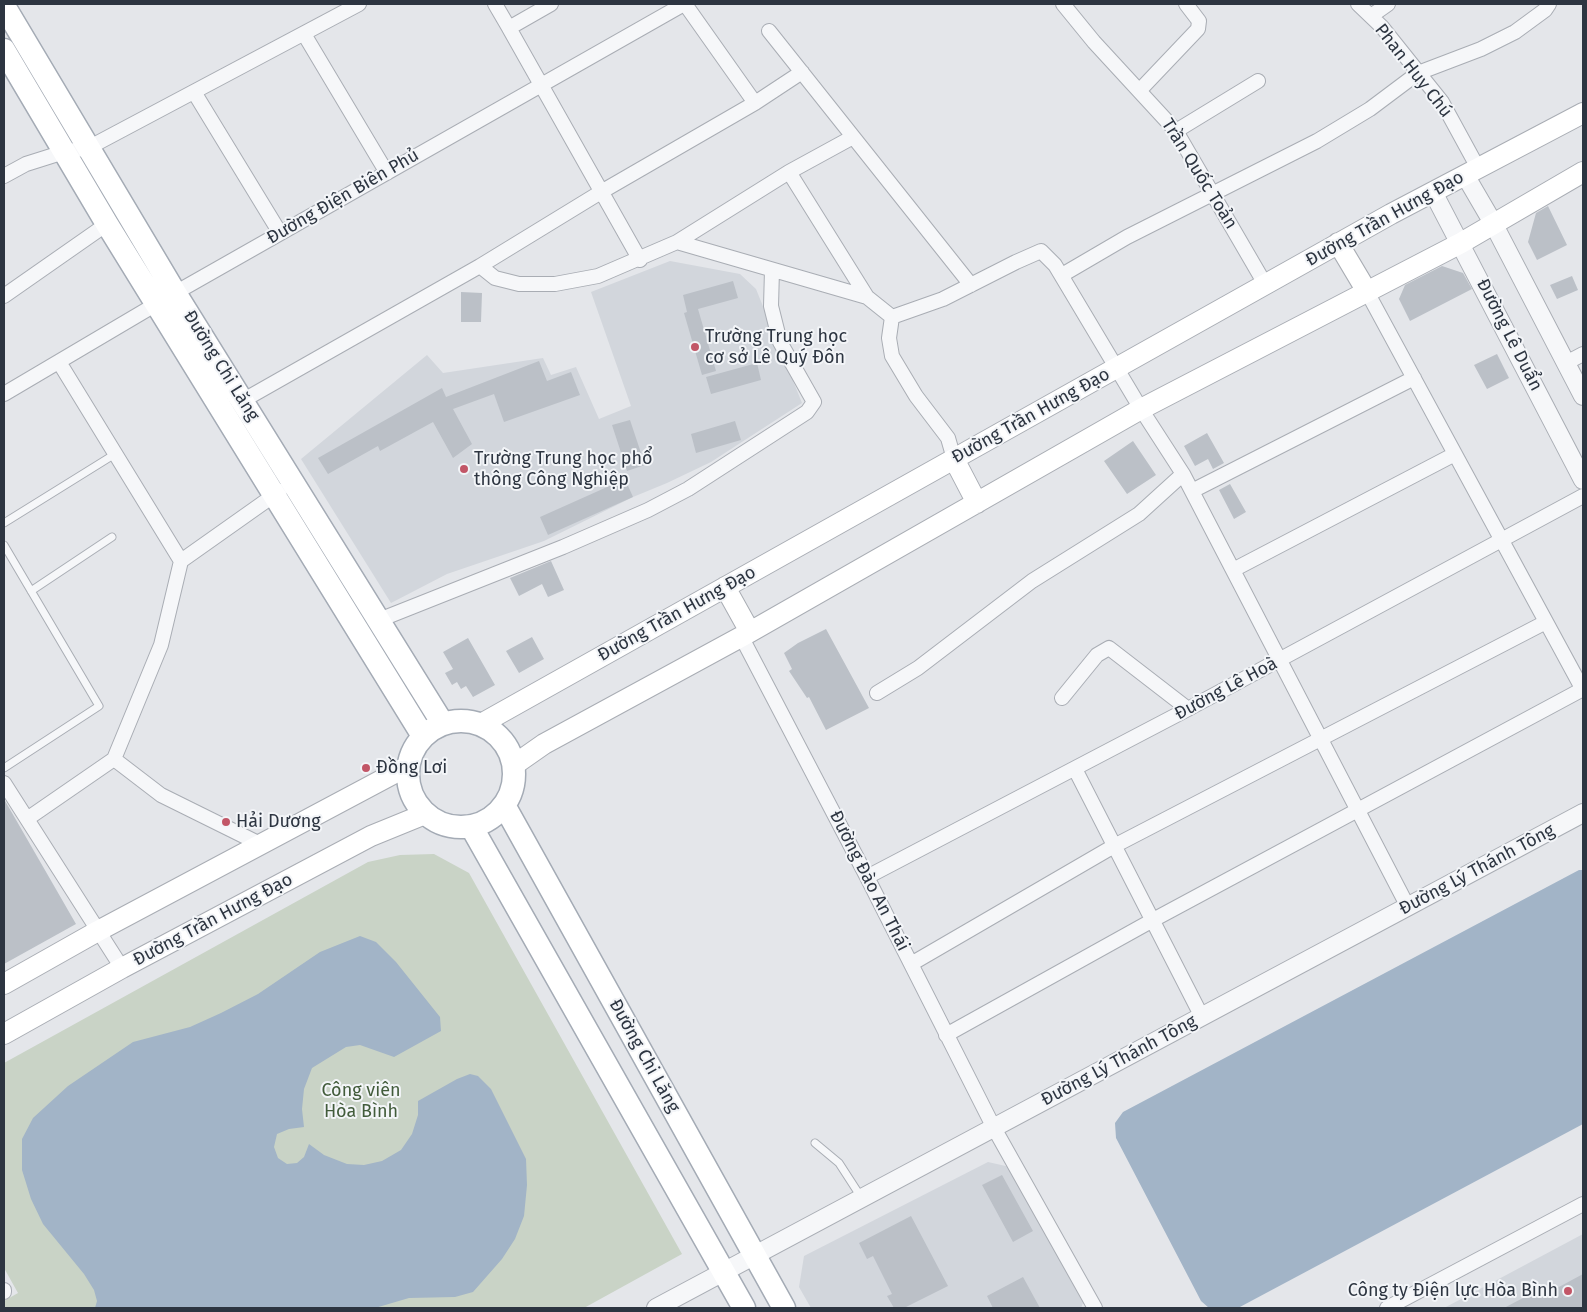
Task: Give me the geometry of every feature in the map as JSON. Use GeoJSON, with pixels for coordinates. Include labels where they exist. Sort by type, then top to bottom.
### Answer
{"type":"FeatureCollection","features":[{"type":"Feature","properties":{"kind":"main road","name":"Đường Chi Lăng"},"geometry":{"type":"LineString","coordinates":[[4,6],[88,148],[166,298],[274,495],[423,736]]}},
{"type":"Feature","properties":{"kind":"main road","name":"Đường Chi Lăng"},"geometry":{"type":"LineString","coordinates":[[4,50],[107,224],[166,298],[242,401],[443,724]]}},
{"type":"Feature","properties":{"kind":"main road","name":"Đường Trần Hưng Đạo"},"geometry":{"type":"LineString","coordinates":[[481,724],[1338,243],[1583,112]]}},
{"type":"Feature","properties":{"kind":"main road"},"geometry":{"type":"LineString","coordinates":[[514,766],[544,744],[745,634],[1141,410],[1366,290],[1461,243],[1583,172]]}},
{"type":"Feature","properties":{"kind":"main road"},"geometry":{"type":"LineString","coordinates":[[1338,243],[1366,290]]}},
{"type":"Feature","properties":{"kind":"main road"},"geometry":{"type":"LineString","coordinates":[[954,459],[977,503]]}},
{"type":"Feature","properties":{"kind":"main road"},"geometry":{"type":"LineString","coordinates":[[725,587],[745,634]]}},
{"type":"Feature","properties":{"kind":"main road"},"geometry":{"type":"LineString","coordinates":[[462,721],[481,724],[503,740],[514,766],[513,786],[504,805],[489,819],[471,826],[446,825],[425,814],[411,792],[408,766],[413,750],[423,736],[443,724],[462,721]]}},
{"type":"Feature","properties":{"kind":"main road"},"geometry":{"type":"LineString","coordinates":[[4,984],[98,931],[408,766]]}},
{"type":"Feature","properties":{"kind":"main road","name":"Đường Chi Lăng"},"geometry":{"type":"LineString","coordinates":[[504,805],[784,1308]]}},
{"type":"Feature","properties":{"kind":"main road","name":"Đường Trần Hưng Đạo"},"geometry":{"type":"LineString","coordinates":[[4,1034],[122,968],[371,836],[425,814]]}},
{"type":"Feature","properties":{"kind":"main road","name":"Đường Chi Lăng"},"geometry":{"type":"LineString","coordinates":[[471,826],[744,1308]]}},
{"type":"Feature","properties":{"kind":"street"},"geometry":{"type":"LineString","coordinates":[[4,176],[26,164],[64,152],[88,148],[359,4]]}},
{"type":"Feature","properties":{"kind":"street"},"geometry":{"type":"LineString","coordinates":[[495,4],[640,260]]}},
{"type":"Feature","properties":{"kind":"street"},"geometry":{"type":"LineString","coordinates":[[509,28],[551,4]]}},
{"type":"Feature","properties":{"kind":"street"},"geometry":{"type":"LineString","coordinates":[[685,4],[755,103]]}},
{"type":"Feature","properties":{"kind":"street","name":"Đường Điện Biên Phủ"},"geometry":{"type":"LineString","coordinates":[[4,394],[166,298],[685,4]]}},
{"type":"Feature","properties":{"kind":"street","name":"Trần Quốc Toản"},"geometry":{"type":"LineString","coordinates":[[1063,4],[1094,42],[1176,131],[1265,284]]}},
{"type":"Feature","properties":{"kind":"street"},"geometry":{"type":"LineString","coordinates":[[1140,90],[1198,29],[1199,21],[1186,4]]}},
{"type":"Feature","properties":{"kind":"street","name":"Phan Huy Chú"},"geometry":{"type":"LineString","coordinates":[[1358,4],[1382,27],[1442,102],[1471,172]]}},
{"type":"Feature","properties":{"kind":"street"},"geometry":{"type":"LineString","coordinates":[[1371,16],[1388,4]]}},
{"type":"Feature","properties":{"kind":"street"},"geometry":{"type":"LineString","coordinates":[[1062,275],[1127,237],[1317,142],[1370,109],[1418,74],[1481,49],[1515,32],[1545,10],[1550,4]]}},
{"type":"Feature","properties":{"kind":"street"},"geometry":{"type":"LineString","coordinates":[[769,31],[971,285]]}},
{"type":"Feature","properties":{"kind":"street"},"geometry":{"type":"LineString","coordinates":[[304,34],[386,173]]}},
{"type":"Feature","properties":{"kind":"street"},"geometry":{"type":"LineString","coordinates":[[242,401],[480,266],[601,192],[755,103],[802,72]]}},
{"type":"Feature","properties":{"kind":"street"},"geometry":{"type":"LineString","coordinates":[[1176,131],[1258,82]]}},
{"type":"Feature","properties":{"kind":"street"},"geometry":{"type":"LineString","coordinates":[[194,92],[280,233]]}},
{"type":"Feature","properties":{"kind":"street"},"geometry":{"type":"LineString","coordinates":[[480,266],[496,278],[519,284],[555,284],[598,276],[640,260],[677,242],[789,172],[853,136]]}},
{"type":"Feature","properties":{"kind":"street"},"geometry":{"type":"LineString","coordinates":[[789,172],[867,297],[892,317]]}},
{"type":"Feature","properties":{"kind":"street","name":"Đường Lê Duẩn"},"geometry":{"type":"LineString","coordinates":[[1471,172],[1493,223],[1583,396]]}},
{"type":"Feature","properties":{"kind":"street","name":"Đường Lê Duẩn"},"geometry":{"type":"LineString","coordinates":[[1433,192],[1583,480]]}},
{"type":"Feature","properties":{"kind":"street"},"geometry":{"type":"LineString","coordinates":[[4,296],[107,224]]}},
{"type":"Feature","properties":{"kind":"street"},"geometry":{"type":"LineString","coordinates":[[677,242],[867,297]]}},
{"type":"Feature","properties":{"kind":"street"},"geometry":{"type":"LineString","coordinates":[[892,317],[942,299],[1041,251],[1055,264],[1141,410],[1183,474],[1408,907]]}},
{"type":"Feature","properties":{"kind":"street"},"geometry":{"type":"LineString","coordinates":[[379,620],[563,547],[648,510],[688,489],[807,412],[814,402],[780,342],[771,306],[772,270]]}},
{"type":"Feature","properties":{"kind":"street"},"geometry":{"type":"LineString","coordinates":[[946,1035],[1153,920],[1583,690],[1366,290]]}},
{"type":"Feature","properties":{"kind":"street"},"geometry":{"type":"LineString","coordinates":[[892,317],[889,338],[892,356],[916,396],[948,438],[954,459]]}},
{"type":"Feature","properties":{"kind":"street"},"geometry":{"type":"LineString","coordinates":[[1566,363],[1583,354]]}},
{"type":"Feature","properties":{"kind":"street"},"geometry":{"type":"LineString","coordinates":[[59,362],[181,561]]}},
{"type":"Feature","properties":{"kind":"street"},"geometry":{"type":"LineString","coordinates":[[1192,491],[1414,378]]}},
{"type":"Feature","properties":{"kind":"street"},"geometry":{"type":"LineString","coordinates":[[1233,570],[1455,454]]}},
{"type":"Feature","properties":{"kind":"street"},"geometry":{"type":"LineString","coordinates":[[877,693],[918,668],[1032,581],[1140,514],[1183,474]]}},
{"type":"Feature","properties":{"kind":"street"},"geometry":{"type":"LineString","coordinates":[[27,820],[114,759],[160,645],[181,561],[292,482]]}},
{"type":"Feature","properties":{"kind":"street","name":"Đường Lê Hoà"},"geometry":{"type":"LineString","coordinates":[[867,877],[1188,709],[1583,496]]}},
{"type":"Feature","properties":{"kind":"street"},"geometry":{"type":"LineString","coordinates":[[911,964],[1114,846],[1546,622]]}},
{"type":"Feature","properties":{"kind":"street","name":"Đường Đào An Thái"},"geometry":{"type":"LineString","coordinates":[[745,634],[994,1128],[1095,1308]]}},
{"type":"Feature","properties":{"kind":"street"},"geometry":{"type":"LineString","coordinates":[[1062,698],[1097,655],[1109,648],[1188,709]]}},
{"type":"Feature","properties":{"kind":"street"},"geometry":{"type":"LineString","coordinates":[[114,759],[161,795],[262,845]]}},
{"type":"Feature","properties":{"kind":"street"},"geometry":{"type":"LineString","coordinates":[[1075,769],[1202,1017]]}},
{"type":"Feature","properties":{"kind":"street"},"geometry":{"type":"LineString","coordinates":[[4,783],[122,968]]}},
{"type":"Feature","properties":{"kind":"street","name":"Đường Lý Thánh Tông"},"geometry":{"type":"LineString","coordinates":[[656,1308],[1583,813]]}},
{"type":"Feature","properties":{"kind":"street"},"geometry":{"type":"LineString","coordinates":[[1387,1308],[1583,1204]]}},
{"type":"Feature","properties":{"kind":"lane"},"geometry":{"type":"LineString","coordinates":[[4,523],[115,454]]}},
{"type":"Feature","properties":{"kind":"lane"},"geometry":{"type":"LineString","coordinates":[[31,591],[112,537]]}},
{"type":"Feature","properties":{"kind":"lane"},"geometry":{"type":"LineString","coordinates":[[4,545],[99,706],[4,768]]}},
{"type":"Feature","properties":{"kind":"lane"},"geometry":{"type":"LineString","coordinates":[[815,1143],[840,1163],[862,1198]]}},
{"type":"Feature","properties":{"kind":"shaded area","name":"Trường Trung học phổ thông Công Nghiệp"},"geometry":{"type":"Polygon","coordinates":[[[670,261],[740,274],[756,289],[802,403],[711,462],[633,497],[544,541],[447,574],[391,603],[301,459],[427,355],[443,373],[543,358],[551,375],[576,367],[599,419],[631,406],[591,292],[670,261]]]}},
{"type":"Feature","properties":{"kind":"shaded area"},"geometry":{"type":"Polygon","coordinates":[[[988,1162],[1010,1167],[1083,1303],[1081,1308],[811,1308],[799,1287],[804,1256],[988,1162]]]}},
{"type":"Feature","properties":{"kind":"shaded area"},"geometry":{"type":"Polygon","coordinates":[[[1583,1234],[1583,1308],[1444,1308],[1465,1297],[1583,1234]]]}},
{"type":"Feature","properties":{"kind":"green space","name":"Công viên Hòa Bình"},"geometry":{"type":"Polygon","coordinates":[[[434,854],[469,873],[682,1254],[584,1308],[4,1308],[4,1301],[18,1293],[4,1268],[4,1063],[368,862],[400,855],[434,854]]]}},
{"type":"Feature","properties":{"kind":"water"},"geometry":{"type":"Polygon","coordinates":[[[1579,870],[1583,870],[1583,1124],[1238,1308],[1209,1308],[1201,1301],[1116,1138],[1115,1123],[1123,1112],[1579,870]]]}},
{"type":"Feature","properties":{"kind":"water"},"geometry":{"type":"Polygon","coordinates":[[[360,936],[376,942],[396,962],[440,1017],[441,1031],[394,1057],[360,1045],[346,1047],[312,1068],[304,1089],[302,1109],[304,1127],[289,1129],[277,1134],[274,1147],[278,1158],[287,1164],[297,1163],[304,1157],[309,1144],[324,1155],[347,1164],[364,1165],[382,1161],[401,1150],[412,1134],[418,1115],[418,1101],[457,1079],[470,1074],[478,1076],[491,1089],[526,1159],[527,1185],[524,1216],[515,1239],[502,1259],[473,1292],[455,1297],[409,1298],[375,1308],[95,1308],[97,1301],[94,1290],[84,1274],[43,1224],[31,1199],[22,1170],[22,1139],[33,1118],[68,1086],[133,1042],[190,1027],[221,1013],[258,994],[320,952],[360,936]]]}},
{"type":"Feature","properties":{"kind":"building"},"geometry":{"type":"Polygon","coordinates":[[[1548,206],[1567,245],[1537,260],[1528,242],[1536,213],[1548,206]]]}},
{"type":"Feature","properties":{"kind":"building"},"geometry":{"type":"Polygon","coordinates":[[[1442,266],[1463,273],[1472,289],[1410,321],[1399,299],[1405,285],[1442,266]]]}},
{"type":"Feature","properties":{"kind":"building"},"geometry":{"type":"Polygon","coordinates":[[[1572,276],[1578,290],[1557,299],[1550,285],[1572,276]]]}},
{"type":"Feature","properties":{"kind":"building"},"geometry":{"type":"Polygon","coordinates":[[[733,281],[738,298],[698,309],[716,371],[702,375],[684,313],[687,312],[683,295],[733,281]]]}},
{"type":"Feature","properties":{"kind":"building"},"geometry":{"type":"Polygon","coordinates":[[[461,292],[482,293],[481,322],[461,322],[461,292]]]}},
{"type":"Feature","properties":{"kind":"building"},"geometry":{"type":"Polygon","coordinates":[[[1497,354],[1509,378],[1487,389],[1474,365],[1497,354]]]}},
{"type":"Feature","properties":{"kind":"building"},"geometry":{"type":"Polygon","coordinates":[[[539,361],[547,381],[571,372],[580,395],[504,422],[494,394],[453,409],[472,444],[453,458],[433,422],[380,451],[378,446],[328,474],[318,458],[442,388],[446,397],[539,361]]]}},
{"type":"Feature","properties":{"kind":"building"},"geometry":{"type":"Polygon","coordinates":[[[757,363],[761,380],[711,394],[706,377],[757,363]]]}},
{"type":"Feature","properties":{"kind":"building"},"geometry":{"type":"Polygon","coordinates":[[[630,420],[645,465],[627,471],[612,425],[630,420]]]}},
{"type":"Feature","properties":{"kind":"building"},"geometry":{"type":"Polygon","coordinates":[[[735,421],[741,440],[696,453],[691,434],[735,421]]]}},
{"type":"Feature","properties":{"kind":"building"},"geometry":{"type":"Polygon","coordinates":[[[1207,433],[1224,463],[1213,469],[1208,459],[1195,466],[1184,446],[1207,433]]]}},
{"type":"Feature","properties":{"kind":"building"},"geometry":{"type":"Polygon","coordinates":[[[1133,441],[1156,475],[1127,494],[1104,461],[1133,441]]]}},
{"type":"Feature","properties":{"kind":"building"},"geometry":{"type":"Polygon","coordinates":[[[625,479],[633,497],[548,535],[540,517],[625,479]]]}},
{"type":"Feature","properties":{"kind":"building"},"geometry":{"type":"Polygon","coordinates":[[[1230,484],[1246,512],[1234,519],[1219,490],[1230,484]]]}},
{"type":"Feature","properties":{"kind":"building"},"geometry":{"type":"Polygon","coordinates":[[[551,561],[564,590],[548,597],[542,584],[519,596],[510,578],[551,561]]]}},
{"type":"Feature","properties":{"kind":"building"},"geometry":{"type":"Polygon","coordinates":[[[826,629],[869,708],[826,730],[809,697],[807,698],[789,671],[792,669],[784,653],[798,643],[826,629]]]}},
{"type":"Feature","properties":{"kind":"building"},"geometry":{"type":"Polygon","coordinates":[[[532,637],[544,659],[519,673],[506,651],[532,637]]]}},
{"type":"Feature","properties":{"kind":"building"},"geometry":{"type":"Polygon","coordinates":[[[468,638],[495,685],[473,697],[466,686],[461,689],[457,682],[452,685],[445,673],[453,669],[443,652],[468,638]]]}},
{"type":"Feature","properties":{"kind":"building"},"geometry":{"type":"Polygon","coordinates":[[[4,799],[76,924],[4,964],[4,799]]]}},
{"type":"Feature","properties":{"kind":"building"},"geometry":{"type":"Polygon","coordinates":[[[1002,1175],[1033,1231],[1013,1242],[982,1185],[1002,1175]]]}},
{"type":"Feature","properties":{"kind":"building"},"geometry":{"type":"Polygon","coordinates":[[[911,1216],[948,1286],[904,1308],[894,1308],[887,1296],[892,1294],[873,1256],[867,1259],[859,1243],[911,1216]]]}},
{"type":"Feature","properties":{"kind":"building","name":"Công ty Điện lực Hòa Bình"},"geometry":{"type":"Polygon","coordinates":[[[1583,1274],[1583,1308],[1504,1308],[1542,1288],[1546,1294],[1583,1274]]]}},
{"type":"Feature","properties":{"kind":"building"},"geometry":{"type":"Polygon","coordinates":[[[1023,1277],[1040,1308],[993,1308],[987,1296],[1023,1277]]]}},
{"type":"Feature","properties":{"kind":"place","name":"Trường Trung học cơ sở Lê Quý Đôn"},"geometry":{"type":"Point","coordinates":[695,347]}},
{"type":"Feature","properties":{"kind":"place","name":"Trường Trung học phổ thông Công Nghiệp"},"geometry":{"type":"Point","coordinates":[464,469]}},
{"type":"Feature","properties":{"kind":"place","name":"Đồng Lơi"},"geometry":{"type":"Point","coordinates":[366,768]}},
{"type":"Feature","properties":{"kind":"place","name":"Hải Dương"},"geometry":{"type":"Point","coordinates":[226,822]}},
{"type":"Feature","properties":{"kind":"place","name":"Công ty Điện lực Hòa Bình"},"geometry":{"type":"Point","coordinates":[1568,1291]}}]}
